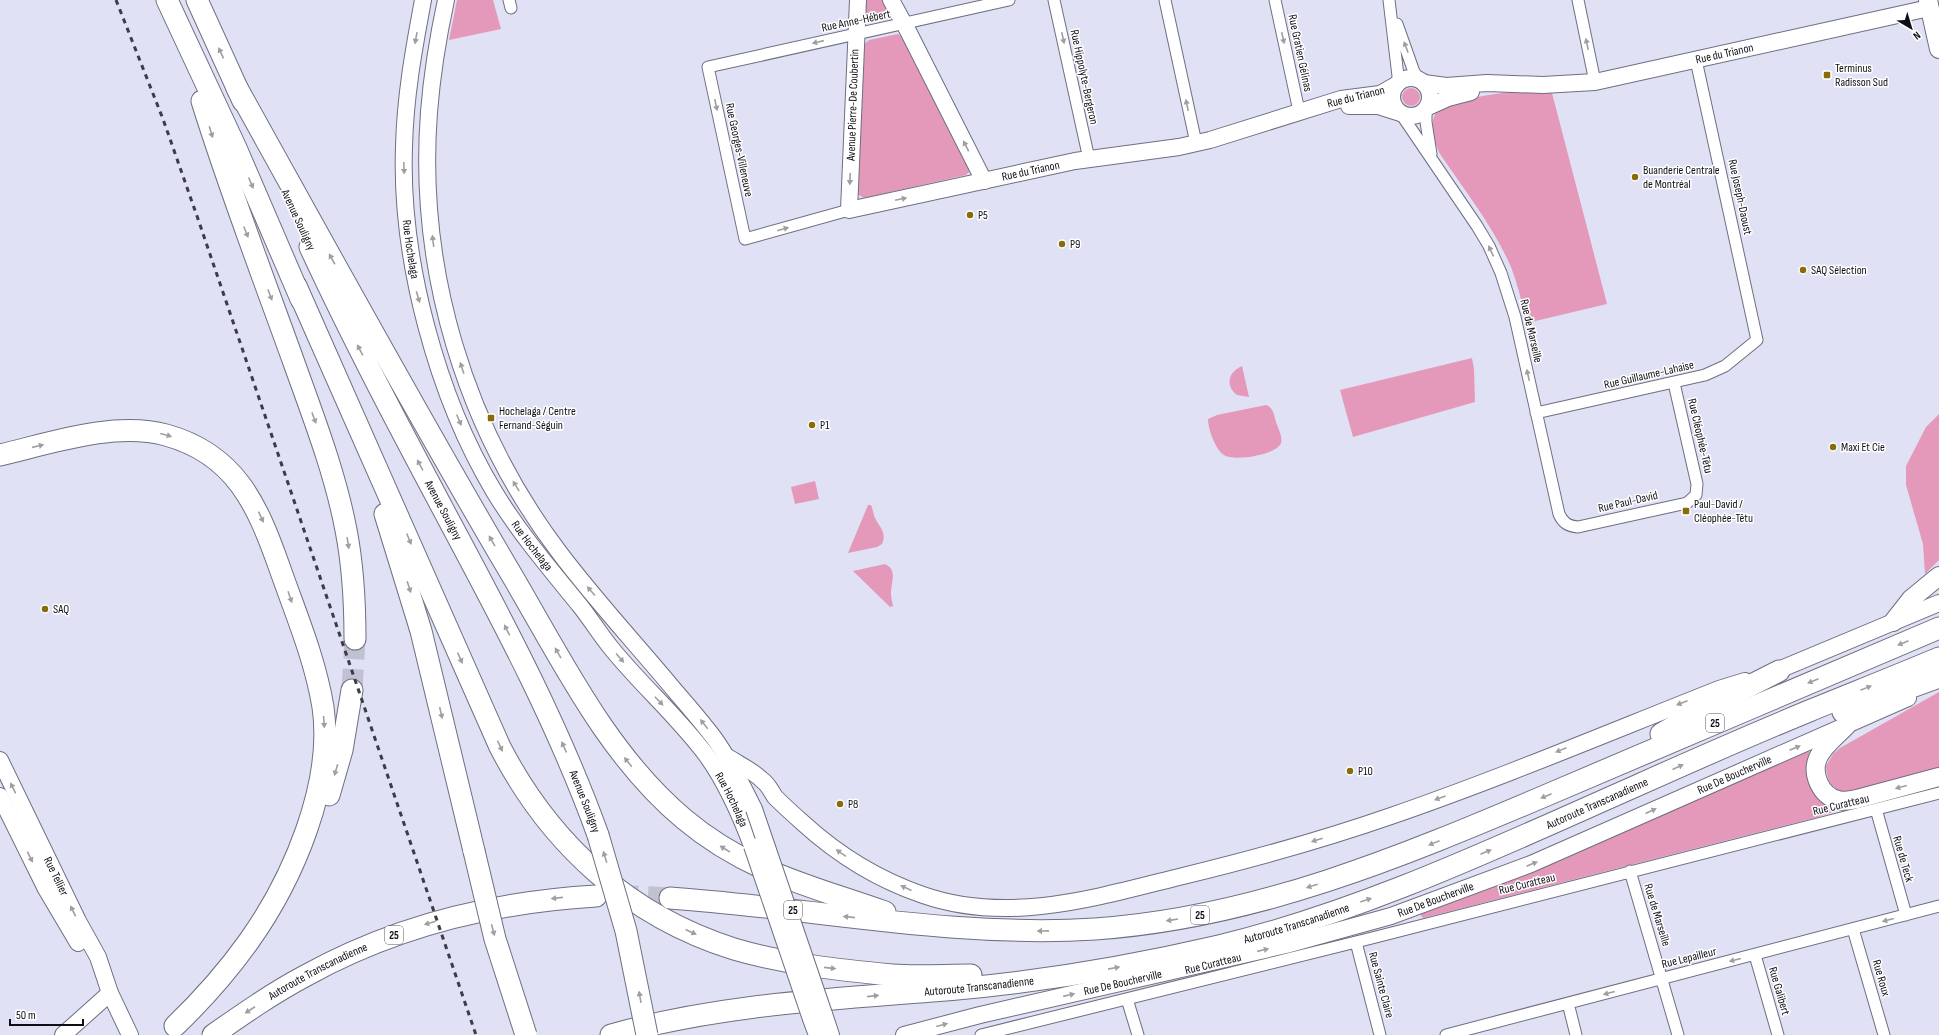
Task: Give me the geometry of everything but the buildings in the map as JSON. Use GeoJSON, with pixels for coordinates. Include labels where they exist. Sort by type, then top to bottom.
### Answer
{"type":"FeatureCollection","features":[{"type":"Feature","properties":{"kind":"highway"},"geometry":{"type":"LineString","coordinates":[[167,0],[236,148],[484,711],[512,769],[540,813],[578,856],[601,877],[629,898],[680,928],[733,948],[795,963],[893,975],[1048,977]]}},
{"type":"Feature","properties":{"kind":"highway","name":"Avenue Souligny"},"geometry":{"type":"LineString","coordinates":[[196,0],[346,322],[546,707],[575,773],[598,835],[626,931],[647,1035]]}},
{"type":"Feature","properties":{"kind":"highway"},"geometry":{"type":"LineString","coordinates":[[180,27],[218,156],[257,259],[330,468],[342,514],[350,556],[354,595],[355,639]]}},
{"type":"Feature","properties":{"kind":"highway"},"geometry":{"type":"LineString","coordinates":[[237,88],[446,461],[578,687],[606,731],[631,766],[654,792],[686,821],[741,858],[792,882],[916,923]]}},
{"type":"Feature","properties":{"kind":"highway"},"geometry":{"type":"LineString","coordinates":[[296,286],[379,497],[413,600],[495,939],[526,1035]]}},
{"type":"Feature","properties":{"kind":"highway"},"geometry":{"type":"LineString","coordinates":[[0,455],[87,435],[126,430],[166,435],[203,451],[234,476],[257,508],[311,657],[323,708],[324,742],[322,768],[307,826],[285,879],[258,927],[215,985],[170,1031]]}},
{"type":"Feature","properties":{"kind":"highway","name":"25"},"geometry":{"type":"LineString","coordinates":[[670,898],[994,930],[1056,931],[1140,925],[1221,911],[1282,895],[1378,864],[1442,840],[1939,628]]}},
{"type":"Feature","properties":{"kind":"highway","name":"Autoroute Transcanadienne"},"geometry":{"type":"LineString","coordinates":[[611,1035],[707,1013],[823,1011],[956,989],[1112,968],[1214,947],[1309,920],[1382,894],[1455,865],[1714,751],[1939,658]]}},
{"type":"Feature","properties":{"kind":"highway"},"geometry":{"type":"LineString","coordinates":[[1582,781],[1702,710],[1779,671]]}},
{"type":"Feature","properties":{"kind":"highway"},"geometry":{"type":"LineString","coordinates":[[1714,751],[1819,722],[1939,677]]}},
{"type":"Feature","properties":{"kind":"highway"},"geometry":{"type":"LineString","coordinates":[[170,1031],[218,985],[250,947],[277,907],[296,874],[312,842],[327,802],[342,750],[352,690]]}},
{"type":"Feature","properties":{"kind":"highway","name":"Autoroute Transcanadienne"},"geometry":{"type":"LineString","coordinates":[[213,1035],[265,1000],[306,975],[364,947],[404,932],[488,909],[535,901],[596,896]]}},
{"type":"Feature","properties":{"kind":"highway"},"geometry":{"type":"LineString","coordinates":[[666,1035],[717,1021],[823,1011]]}},
{"type":"Feature","properties":{"kind":"main road","name":"Rue Hochelaga"},"geometry":{"type":"LineString","coordinates":[[423,0],[409,88],[404,147],[408,235],[416,288],[435,352],[457,416],[480,465],[496,494],[523,533],[613,650],[699,745],[744,805]]}},
{"type":"Feature","properties":{"kind":"main road","name":"Rue Hochelaga"},"geometry":{"type":"LineString","coordinates":[[446,0],[432,78],[429,115],[429,205],[433,244],[443,300],[466,382],[488,435],[506,469],[548,537],[580,578],[698,717],[726,756],[831,1035]]}},
{"type":"Feature","properties":{"kind":"main road","name":"Avenue Pierre-De Coubertin"},"geometry":{"type":"LineString","coordinates":[[849,210],[858,0]]}},
{"type":"Feature","properties":{"kind":"main road"},"geometry":{"type":"LineString","coordinates":[[891,0],[984,181]]}},
{"type":"Feature","properties":{"kind":"main road"},"geometry":{"type":"LineString","coordinates":[[1932,4],[1939,49]]}},
{"type":"Feature","properties":{"kind":"main road","name":"Rue du Trianon"},"geometry":{"type":"LineString","coordinates":[[1423,82],[1446,86],[1487,83],[1565,84],[1595,82],[1696,60],[1932,4]]}},
{"type":"Feature","properties":{"kind":"main road"},"geometry":{"type":"LineString","coordinates":[[1411,78],[1423,82],[1430,93],[1427,108],[1414,116],[1401,114],[1395,108],[1392,101],[1392,92],[1397,84],[1403,80],[1411,78]]}},
{"type":"Feature","properties":{"kind":"main road","name":"Rue du Trianon"},"geometry":{"type":"LineString","coordinates":[[1316,108],[1341,99],[1380,94],[1397,84]]}},
{"type":"Feature","properties":{"kind":"main road","name":"Rue du Trianon"},"geometry":{"type":"LineString","coordinates":[[1427,108],[1448,98],[1508,84]]}},
{"type":"Feature","properties":{"kind":"main road","name":"Rue du Trianon"},"geometry":{"type":"LineString","coordinates":[[849,210],[1089,159],[1145,153],[1196,143],[1299,111],[1316,108],[1378,106],[1401,114]]}},
{"type":"Feature","properties":{"kind":"main road"},"geometry":{"type":"LineString","coordinates":[[1893,622],[1910,599],[1939,576]]}},
{"type":"Feature","properties":{"kind":"main road"},"geometry":{"type":"LineString","coordinates":[[726,756],[761,779],[775,796],[800,821],[834,848],[874,873],[914,892],[939,900],[979,907],[1005,908],[1050,906],[1223,866],[1359,827],[1454,793],[1718,689],[1779,671],[1939,603]]}},
{"type":"Feature","properties":{"kind":"main road","name":"Rue De Boucherville"},"geometry":{"type":"LineString","coordinates":[[904,1035],[980,1015],[1286,945],[1391,916],[1531,864],[1939,683]]}},
{"type":"Feature","properties":{"kind":"main road"},"geometry":{"type":"LineString","coordinates":[[1847,725],[1820,754],[1816,764],[1816,774],[1819,784],[1832,798],[1843,801],[1857,799],[1939,777]]}},
{"type":"Feature","properties":{"kind":"main road","name":"Rue Tellier"},"geometry":{"type":"LineString","coordinates":[[0,760],[80,926],[98,957],[110,993],[129,1033]]}},
{"type":"Feature","properties":{"kind":"main road"},"geometry":{"type":"LineString","coordinates":[[744,805],[759,794],[775,796]]}},
{"type":"Feature","properties":{"kind":"main road","name":"Rue Tellier"},"geometry":{"type":"LineString","coordinates":[[0,796],[46,889],[89,962],[110,993]]}},
{"type":"Feature","properties":{"kind":"main road"},"geometry":{"type":"LineString","coordinates":[[63,1035],[110,993]]}},
{"type":"Feature","properties":{"kind":"main road","name":"Rue Hochelaga"},"geometry":{"type":"LineString","coordinates":[[816,1035],[823,1011]]}},
{"type":"Feature","properties":{"kind":"street","name":"Rue Anne-Hébert"},"geometry":{"type":"LineString","coordinates":[[708,67],[1009,0]]}},
{"type":"Feature","properties":{"kind":"street","name":"Rue Hippolyte-Bergeron"},"geometry":{"type":"LineString","coordinates":[[1054,0],[1089,159]]}},
{"type":"Feature","properties":{"kind":"street"},"geometry":{"type":"LineString","coordinates":[[1165,0],[1196,143]]}},
{"type":"Feature","properties":{"kind":"street","name":"Rue Gratien Gélinas"},"geometry":{"type":"LineString","coordinates":[[1275,0],[1299,111]]}},
{"type":"Feature","properties":{"kind":"street"},"geometry":{"type":"LineString","coordinates":[[1578,0],[1595,82]]}},
{"type":"Feature","properties":{"kind":"street"},"geometry":{"type":"LineString","coordinates":[[1391,5],[1414,72],[1423,82]]}},
{"type":"Feature","properties":{"kind":"street"},"geometry":{"type":"LineString","coordinates":[[1391,5],[1397,84]]}},
{"type":"Feature","properties":{"kind":"street","name":"Rue Joseph-Daoust"},"geometry":{"type":"LineString","coordinates":[[1696,60],[1757,340]]}},
{"type":"Feature","properties":{"kind":"street","name":"Rue Georges-Villeneuve"},"geometry":{"type":"LineString","coordinates":[[708,67],[745,239]]}},
{"type":"Feature","properties":{"kind":"street","name":"Rue de Marseille"},"geometry":{"type":"LineString","coordinates":[[1427,108],[1426,122],[1431,161]]}},
{"type":"Feature","properties":{"kind":"street","name":"Rue de Marseille"},"geometry":{"type":"LineString","coordinates":[[1401,114],[1415,132],[1431,161],[1477,226],[1489,246],[1501,273],[1515,317],[1559,514],[1565,524]]}},
{"type":"Feature","properties":{"kind":"street","name":"Rue du Trianon"},"geometry":{"type":"LineString","coordinates":[[745,239],[849,210]]}},
{"type":"Feature","properties":{"kind":"street","name":"Rue Guillaume-Lahaise"},"geometry":{"type":"LineString","coordinates":[[1536,413],[1674,383],[1717,371],[1757,340]]}},
{"type":"Feature","properties":{"kind":"street","name":"Rue Cléophée-Têtu"},"geometry":{"type":"LineString","coordinates":[[1674,383],[1697,484],[1696,495]]}},
{"type":"Feature","properties":{"kind":"street","name":"Rue Paul-David"},"geometry":{"type":"LineString","coordinates":[[1565,524],[1578,527],[1687,503],[1696,495]]}},
{"type":"Feature","properties":{"kind":"street","name":"Rue Curatteau"},"geometry":{"type":"LineString","coordinates":[[981,1035],[1356,942],[1630,871],[1939,794]]}},
{"type":"Feature","properties":{"kind":"street","name":"Rue de Teck"},"geometry":{"type":"LineString","coordinates":[[1876,809],[1906,915]]}},
{"type":"Feature","properties":{"kind":"street","name":"Rue de Marseille"},"geometry":{"type":"LineString","coordinates":[[1630,871],[1663,979],[1678,1035]]}},
{"type":"Feature","properties":{"kind":"street","name":"Rue Lepailleur"},"geometry":{"type":"LineString","coordinates":[[1446,1035],[1479,1031],[1568,1003],[1939,906]]}},
{"type":"Feature","properties":{"kind":"street","name":"Rue Roux"},"geometry":{"type":"LineString","coordinates":[[1853,929],[1884,1035]]}},
{"type":"Feature","properties":{"kind":"street","name":"Rue Sainte Claire"},"geometry":{"type":"LineString","coordinates":[[1356,942],[1380,1035]]}},
{"type":"Feature","properties":{"kind":"street","name":"Rue Galibert"},"geometry":{"type":"LineString","coordinates":[[1755,955],[1778,1035]]}},
{"type":"Feature","properties":{"kind":"street"},"geometry":{"type":"LineString","coordinates":[[1127,999],[1138,1035]]}},
{"type":"Feature","properties":{"kind":"street"},"geometry":{"type":"LineString","coordinates":[[1568,1003],[1576,1035]]}},
{"type":"Feature","properties":{"kind":"shaded area"},"geometry":{"type":"Polygon","coordinates":[[[457,0],[493,0],[501,29],[449,40],[457,0]]]}},
{"type":"Feature","properties":{"kind":"shaded area"},"geometry":{"type":"Polygon","coordinates":[[[863,0],[885,0],[888,11],[887,16],[873,21],[868,20],[865,16],[863,0]]]}},
{"type":"Feature","properties":{"kind":"shaded area"},"geometry":{"type":"Polygon","coordinates":[[[898,34],[902,37],[970,171],[966,175],[864,198],[857,194],[863,45],[869,40],[898,34]]]}},
{"type":"Feature","properties":{"kind":"shaded area"},"geometry":{"type":"Polygon","coordinates":[[[1411,88],[1417,91],[1420,97],[1417,103],[1411,106],[1405,103],[1402,97],[1405,91],[1411,88]]]}},
{"type":"Feature","properties":{"kind":"shaded area"},"geometry":{"type":"Polygon","coordinates":[[[1510,92],[1552,93],[1607,304],[1527,323],[1516,281],[1504,252],[1478,209],[1440,154],[1435,143],[1432,125],[1438,109],[1474,98],[1510,92]]]}},
{"type":"Feature","properties":{"kind":"shaded area"},"geometry":{"type":"Polygon","coordinates":[[[1472,358],[1474,369],[1475,402],[1353,437],[1340,390],[1472,358]]]}},
{"type":"Feature","properties":{"kind":"shaded area"},"geometry":{"type":"Polygon","coordinates":[[[1242,366],[1249,397],[1237,395],[1231,388],[1231,375],[1242,366]]]}},
{"type":"Feature","properties":{"kind":"shaded area"},"geometry":{"type":"Polygon","coordinates":[[[1266,405],[1273,412],[1281,435],[1281,443],[1278,447],[1272,451],[1255,456],[1237,458],[1224,455],[1218,448],[1213,438],[1209,428],[1208,419],[1217,415],[1266,405]]]}},
{"type":"Feature","properties":{"kind":"shaded area"},"geometry":{"type":"Polygon","coordinates":[[[1939,414],[1939,560],[1925,574],[1923,544],[1906,485],[1906,466],[1926,427],[1939,414]]]}},
{"type":"Feature","properties":{"kind":"shaded area"},"geometry":{"type":"Polygon","coordinates":[[[815,481],[819,499],[795,504],[791,487],[815,481]]]}},
{"type":"Feature","properties":{"kind":"shaded area"},"geometry":{"type":"Polygon","coordinates":[[[868,505],[871,505],[875,518],[881,527],[884,536],[882,544],[877,547],[848,553],[868,505]]]}},
{"type":"Feature","properties":{"kind":"shaded area"},"geometry":{"type":"Polygon","coordinates":[[[885,564],[893,573],[891,598],[893,606],[890,607],[853,571],[885,564]]]}},
{"type":"Feature","properties":{"kind":"shaded area"},"geometry":{"type":"Polygon","coordinates":[[[1939,692],[1939,770],[1850,795],[1840,791],[1832,785],[1826,772],[1826,766],[1833,754],[1840,748],[1939,692]]]}},
{"type":"Feature","properties":{"kind":"shaded area"},"geometry":{"type":"Polygon","coordinates":[[[1809,751],[1821,798],[1838,810],[1818,817],[1423,918],[1419,913],[1576,852],[1809,751]]]}},
{"type":"Feature","properties":{"kind":"tunnel"},"geometry":{"type":"LineString","coordinates":[[352,690],[355,639]]}},
{"type":"Feature","properties":{"kind":"tunnel"},"geometry":{"type":"LineString","coordinates":[[617,895],[670,898]]}},
{"type":"Feature","properties":{"kind":"railway"},"geometry":{"type":"LineString","coordinates":[[116,0],[163,119],[198,219],[476,1035]]}},
{"type":"Feature","properties":{"kind":"place","name":"Terminus Radisson Sud"},"geometry":{"type":"Point","coordinates":[1827,75]}},
{"type":"Feature","properties":{"kind":"place","name":"Buanderie Centrale de Montréal"},"geometry":{"type":"Point","coordinates":[1635,177]}},
{"type":"Feature","properties":{"kind":"place","name":"P5"},"geometry":{"type":"Point","coordinates":[970,215]}},
{"type":"Feature","properties":{"kind":"place","name":"P9"},"geometry":{"type":"Point","coordinates":[1062,244]}},
{"type":"Feature","properties":{"kind":"place","name":"SAQ Sélection"},"geometry":{"type":"Point","coordinates":[1803,270]}},
{"type":"Feature","properties":{"kind":"place","name":"Hochelaga / Centre Fernand-Séguin"},"geometry":{"type":"Point","coordinates":[491,418]}},
{"type":"Feature","properties":{"kind":"place","name":"P1"},"geometry":{"type":"Point","coordinates":[812,425]}},
{"type":"Feature","properties":{"kind":"place","name":"Maxi Et Cie"},"geometry":{"type":"Point","coordinates":[1833,447]}},
{"type":"Feature","properties":{"kind":"place","name":"Paul-David / Cléophée-Têtu"},"geometry":{"type":"Point","coordinates":[1686,511]}},
{"type":"Feature","properties":{"kind":"place","name":"SAQ"},"geometry":{"type":"Point","coordinates":[45,609]}},
{"type":"Feature","properties":{"kind":"place","name":"P10"},"geometry":{"type":"Point","coordinates":[1350,771]}},
{"type":"Feature","properties":{"kind":"place","name":"P8"},"geometry":{"type":"Point","coordinates":[840,804]}}]}
